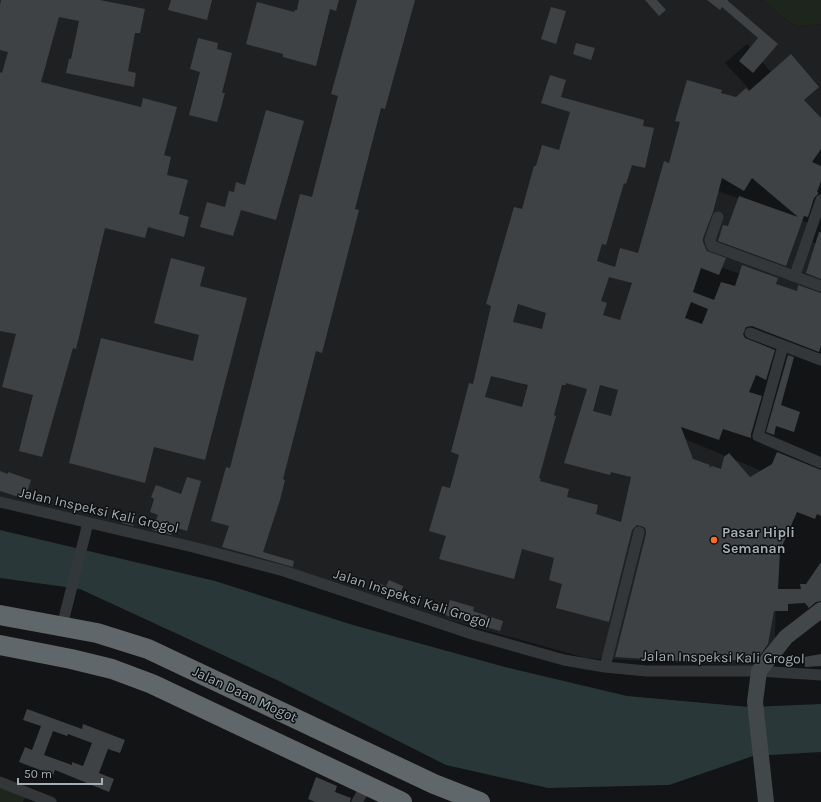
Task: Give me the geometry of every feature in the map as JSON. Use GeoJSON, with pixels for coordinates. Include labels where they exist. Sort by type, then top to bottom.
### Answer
{"type":"FeatureCollection","features":[{"type":"Feature","properties":{"kind":"highway","name":"Jalan Daan Mogot"},"geometry":{"type":"LineString","coordinates":[[0,615],[63,622],[125,640],[162,655],[434,784],[480,802]]}},
{"type":"Feature","properties":{"kind":"highway"},"geometry":{"type":"LineString","coordinates":[[0,645],[112,669],[152,684],[362,794],[402,802]]}},
{"type":"Feature","properties":{"kind":"street"},"geometry":{"type":"LineString","coordinates":[[794,275],[821,200]]}},
{"type":"Feature","properties":{"kind":"street"},"geometry":{"type":"LineString","coordinates":[[718,217],[710,240],[712,246],[821,286]]}},
{"type":"Feature","properties":{"kind":"street"},"geometry":{"type":"LineString","coordinates":[[750,333],[821,360]]}},
{"type":"Feature","properties":{"kind":"street"},"geometry":{"type":"LineString","coordinates":[[783,346],[758,436],[821,463]]}},
{"type":"Feature","properties":{"kind":"street","name":"Jalan Inspeksi Kali Grogol"},"geometry":{"type":"LineString","coordinates":[[0,502],[87,526],[193,548],[284,571],[472,634],[564,660],[605,667],[646,671],[759,671],[821,675]]}},
{"type":"Feature","properties":{"kind":"street"},"geometry":{"type":"LineString","coordinates":[[63,622],[87,526]]}},
{"type":"Feature","properties":{"kind":"street"},"geometry":{"type":"LineString","coordinates":[[605,667],[639,532]]}},
{"type":"Feature","properties":{"kind":"street"},"geometry":{"type":"LineString","coordinates":[[766,802],[755,702],[759,671],[786,637],[821,610]]}},
{"type":"Feature","properties":{"kind":"street"},"geometry":{"type":"LineString","coordinates":[[0,782],[51,802]]}},
{"type":"Feature","properties":{"kind":"shaded area"},"geometry":{"type":"Polygon","coordinates":[[[0,0],[761,0],[796,27],[821,24],[821,118],[803,109],[747,44],[725,63],[769,110],[732,146],[715,190],[811,224],[806,240],[821,245],[821,301],[681,254],[629,416],[801,487],[778,542],[774,667],[586,658],[139,534],[0,499],[0,0]]]}},
{"type":"Feature","properties":{"kind":"shaded area"},"geometry":{"type":"Polygon","coordinates":[[[761,0],[821,0],[821,24],[796,27],[761,0]]]}},
{"type":"Feature","properties":{"kind":"shaded area"},"geometry":{"type":"Polygon","coordinates":[[[0,530],[215,581],[353,625],[505,667],[627,696],[749,707],[821,704],[821,752],[753,756],[669,785],[548,788],[446,765],[279,681],[80,589],[0,578],[0,530]]]}},
{"type":"Feature","properties":{"kind":"shaded area"},"geometry":{"type":"Polygon","coordinates":[[[0,778],[29,790],[23,802],[0,802],[0,778]]]}},
{"type":"Feature","properties":{"kind":"building"},"geometry":{"type":"Polygon","coordinates":[[[1,0],[100,0],[145,9],[140,33],[135,33],[128,71],[136,73],[134,87],[66,73],[69,59],[71,59],[79,21],[59,17],[41,82],[141,107],[143,98],[177,107],[164,155],[171,157],[167,175],[188,180],[179,214],[189,217],[184,237],[148,227],[145,238],[105,228],[76,349],[73,348],[42,457],[19,451],[33,395],[2,387],[16,334],[0,331],[0,72],[2,73],[8,52],[0,50],[1,0]]]}},
{"type":"Feature","properties":{"kind":"building"},"geometry":{"type":"Polygon","coordinates":[[[171,0],[212,0],[207,20],[168,10],[171,0]]]}},
{"type":"Feature","properties":{"kind":"building"},"geometry":{"type":"Polygon","coordinates":[[[299,0],[339,0],[336,11],[330,9],[316,66],[283,57],[283,54],[246,44],[257,2],[294,12],[297,10],[299,0]]]}},
{"type":"Feature","properties":{"kind":"building"},"geometry":{"type":"Polygon","coordinates":[[[357,0],[415,0],[385,109],[381,108],[355,209],[359,210],[322,353],[316,351],[283,479],[285,480],[280,500],[263,552],[294,561],[293,567],[222,547],[229,526],[211,521],[226,467],[230,468],[300,194],[312,197],[338,96],[331,94],[357,0]]]}},
{"type":"Feature","properties":{"kind":"building"},"geometry":{"type":"Polygon","coordinates":[[[645,0],[657,0],[666,10],[659,16],[645,0]]]}},
{"type":"Feature","properties":{"kind":"building"},"geometry":{"type":"Polygon","coordinates":[[[707,0],[728,0],[778,44],[753,73],[739,61],[758,38],[722,7],[720,10],[707,0]]]}},
{"type":"Feature","properties":{"kind":"building"},"geometry":{"type":"Polygon","coordinates":[[[551,7],[566,11],[556,44],[541,39],[551,7]]]}},
{"type":"Feature","properties":{"kind":"building"},"geometry":{"type":"Polygon","coordinates":[[[198,38],[218,43],[217,49],[232,53],[222,93],[225,93],[217,122],[189,115],[200,72],[190,69],[198,38]]]}},
{"type":"Feature","properties":{"kind":"building"},"geometry":{"type":"Polygon","coordinates":[[[576,43],[595,48],[591,60],[573,54],[576,43]]]}},
{"type":"Feature","properties":{"kind":"building"},"geometry":{"type":"Polygon","coordinates":[[[791,54],[819,87],[804,100],[821,118],[821,149],[812,162],[821,166],[821,181],[817,192],[818,194],[814,198],[808,217],[804,216],[786,266],[718,241],[723,225],[728,226],[739,196],[798,217],[752,178],[744,191],[722,178],[703,242],[707,251],[726,258],[719,275],[701,268],[693,292],[714,300],[721,282],[735,286],[742,265],[778,278],[776,284],[797,291],[798,285],[821,293],[821,345],[819,352],[752,326],[746,327],[743,334],[745,338],[775,350],[766,380],[756,375],[749,392],[762,396],[751,438],[723,429],[719,440],[681,427],[693,459],[710,465],[709,468],[712,466],[721,469],[724,457],[729,453],[750,477],[772,464],[777,452],[821,470],[821,516],[817,514],[815,519],[797,512],[780,551],[778,589],[801,589],[800,584],[806,584],[821,562],[821,601],[816,602],[809,608],[805,603],[788,604],[788,611],[774,611],[768,644],[757,659],[696,662],[615,657],[646,534],[644,527],[637,525],[632,530],[609,622],[556,608],[562,584],[549,580],[554,558],[522,549],[514,579],[439,559],[446,536],[429,531],[442,486],[450,488],[459,455],[451,452],[469,383],[473,384],[491,306],[486,304],[514,207],[522,209],[534,166],[536,166],[542,145],[559,150],[570,112],[541,103],[550,75],[566,80],[561,97],[644,120],[643,126],[654,128],[645,168],[632,165],[626,184],[624,183],[606,245],[602,244],[597,261],[615,267],[620,248],[638,253],[664,161],[669,163],[680,122],[675,121],[687,80],[722,90],[721,93],[736,97],[746,88],[749,91],[791,54]],[[609,277],[601,301],[607,303],[603,315],[620,320],[632,283],[609,277]],[[691,302],[685,318],[702,324],[708,309],[691,302]],[[518,304],[513,322],[542,329],[546,313],[518,304]],[[491,376],[485,397],[522,407],[528,385],[491,376]],[[566,383],[566,385],[562,385],[554,415],[556,416],[539,478],[541,479],[540,481],[569,489],[567,497],[598,505],[596,514],[621,522],[631,477],[611,472],[610,475],[564,463],[587,389],[566,383]],[[600,385],[593,411],[611,416],[618,390],[600,385]]]}},
{"type":"Feature","properties":{"kind":"building"},"geometry":{"type":"Polygon","coordinates":[[[266,110],[304,121],[276,220],[241,210],[233,236],[200,227],[207,202],[225,207],[229,191],[234,192],[236,182],[245,185],[266,110]]]}},
{"type":"Feature","properties":{"kind":"building"},"geometry":{"type":"Polygon","coordinates":[[[819,232],[821,232],[821,279],[806,273],[819,232]]]}},
{"type":"Feature","properties":{"kind":"building"},"geometry":{"type":"Polygon","coordinates":[[[171,258],[205,267],[200,286],[247,298],[205,460],[154,447],[145,483],[69,463],[101,338],[193,361],[199,335],[154,323],[171,258]]]}},
{"type":"Feature","properties":{"kind":"building"},"geometry":{"type":"Polygon","coordinates":[[[788,355],[794,357],[781,405],[800,412],[794,432],[776,426],[774,435],[766,432],[788,355]]]}},
{"type":"Feature","properties":{"kind":"building"},"geometry":{"type":"Polygon","coordinates":[[[0,471],[8,474],[8,472],[31,480],[25,499],[0,491],[0,471]]]}},
{"type":"Feature","properties":{"kind":"building"},"geometry":{"type":"Polygon","coordinates":[[[187,477],[201,481],[187,531],[174,527],[171,535],[152,530],[158,515],[150,512],[154,499],[151,497],[156,485],[181,494],[187,477]]]}},
{"type":"Feature","properties":{"kind":"building"},"geometry":{"type":"Polygon","coordinates":[[[125,513],[136,516],[133,526],[122,523],[125,513]]]}},
{"type":"Feature","properties":{"kind":"building"},"geometry":{"type":"Polygon","coordinates":[[[389,580],[403,586],[399,599],[375,591],[378,583],[386,586],[389,580]]]}},
{"type":"Feature","properties":{"kind":"building"},"geometry":{"type":"Polygon","coordinates":[[[450,600],[474,607],[473,611],[503,621],[500,631],[445,615],[450,600]]]}},
{"type":"Feature","properties":{"kind":"building"},"geometry":{"type":"Polygon","coordinates":[[[821,654],[821,666],[805,667],[804,657],[821,654]]]}},
{"type":"Feature","properties":{"kind":"building"},"geometry":{"type":"Polygon","coordinates":[[[27,709],[82,729],[83,724],[125,740],[120,753],[108,749],[99,773],[114,779],[109,792],[55,770],[53,775],[19,762],[25,747],[32,750],[41,726],[23,720],[27,709]],[[53,731],[44,755],[72,765],[72,762],[83,766],[92,743],[68,734],[67,736],[53,731]]]}},
{"type":"Feature","properties":{"kind":"building"},"geometry":{"type":"Polygon","coordinates":[[[316,777],[337,786],[335,792],[351,798],[350,802],[315,802],[308,799],[316,777]]]}},
{"type":"Feature","properties":{"kind":"place","name":"Pasar Hipli Semanan"},"geometry":{"type":"Point","coordinates":[714,540]}}]}
